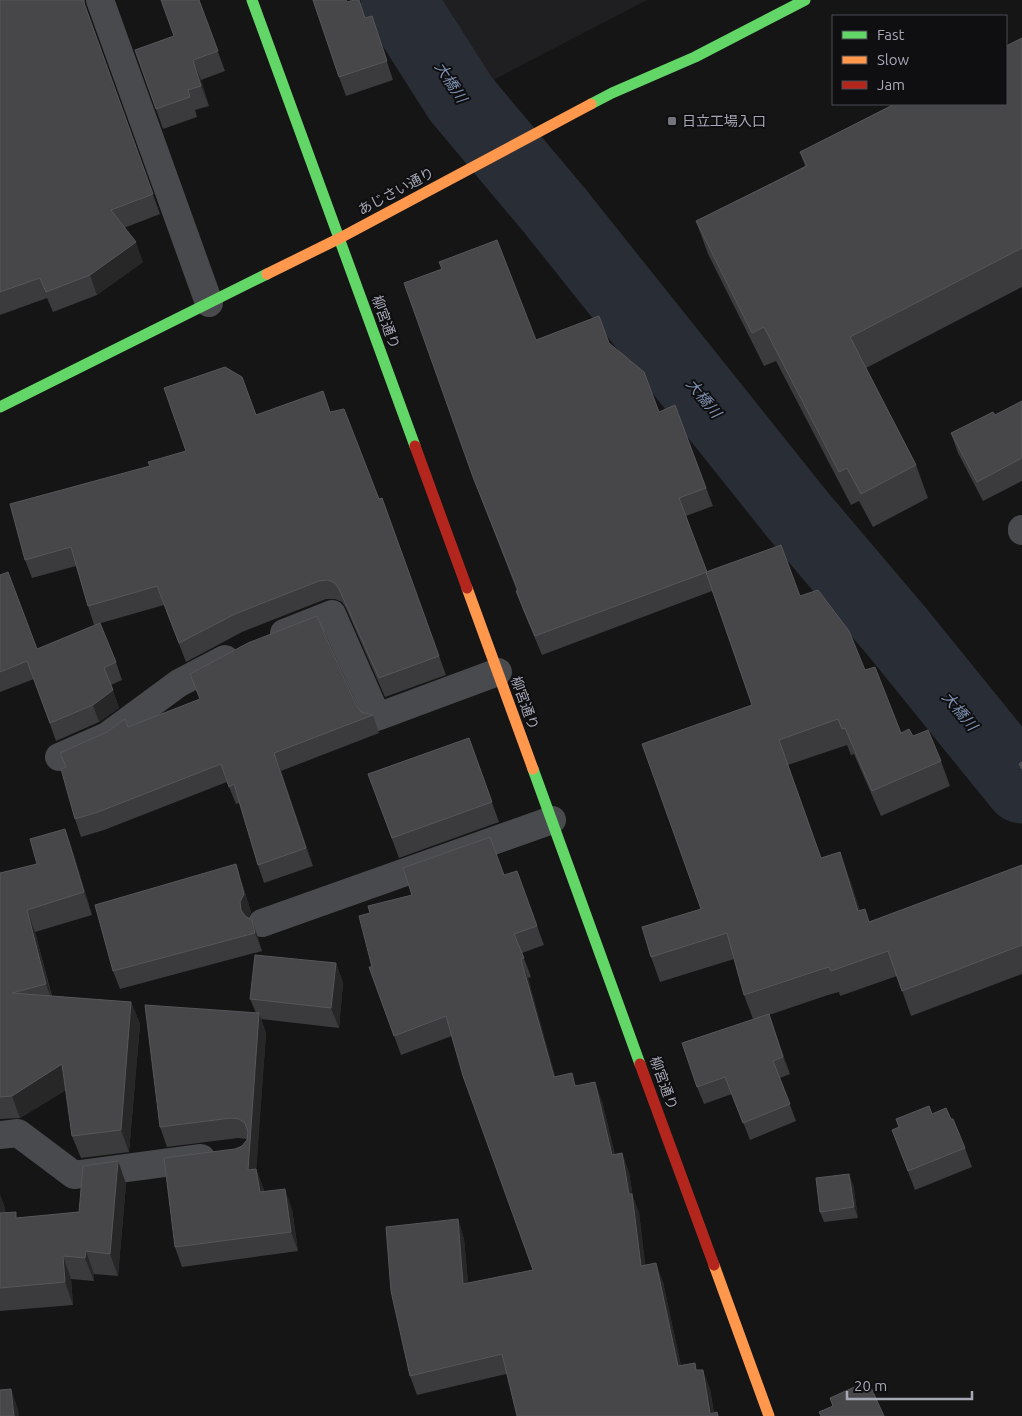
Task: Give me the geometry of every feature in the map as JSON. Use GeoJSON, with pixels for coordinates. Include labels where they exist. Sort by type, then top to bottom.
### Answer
{"type":"FeatureCollection","features":[{"type":"Feature","properties":{"kind":"street"},"geometry":{"type":"LineString","coordinates":[[100,0],[209,303]]}},
{"type":"Feature","properties":{"kind":"street","name":"柳宮通り"},"geometry":{"type":"LineString","coordinates":[[252,0],[769,1416]]}},
{"type":"Feature","properties":{"kind":"street","name":"あじさい通り"},"geometry":{"type":"LineString","coordinates":[[0,407],[340,238],[612,93],[695,57],[805,0]]}},
{"type":"Feature","properties":{"kind":"street"},"geometry":{"type":"LineString","coordinates":[[59,757],[107,736],[179,683],[256,644],[332,614],[378,717],[498,672]]}},
{"type":"Feature","properties":{"kind":"street"},"geometry":{"type":"LineString","coordinates":[[262,922],[552,820]]}},
{"type":"Feature","properties":{"kind":"street"},"geometry":{"type":"LineString","coordinates":[[0,1135],[18,1133],[74,1175],[230,1154]]}},
{"type":"Feature","properties":{"kind":"shaded area"},"geometry":{"type":"Polygon","coordinates":[[[397,0],[647,0],[468,93],[397,0]]]}},
{"type":"Feature","properties":{"kind":"building"},"geometry":{"type":"Polygon","coordinates":[[[0,0],[83,0],[153,194],[111,210],[136,242],[90,275],[46,292],[40,278],[0,292],[0,0]]]}},
{"type":"Feature","properties":{"kind":"building"},"geometry":{"type":"Polygon","coordinates":[[[161,0],[199,0],[218,51],[193,60],[201,86],[188,90],[190,97],[156,109],[135,50],[174,36],[161,0]]]}},
{"type":"Feature","properties":{"kind":"building"},"geometry":{"type":"Polygon","coordinates":[[[313,0],[346,0],[347,2],[359,0],[365,18],[372,16],[387,61],[339,77],[313,0]]]}},
{"type":"Feature","properties":{"kind":"building"},"geometry":{"type":"Polygon","coordinates":[[[1022,38],[1022,248],[850,337],[916,465],[861,494],[847,468],[839,472],[764,327],[752,333],[696,221],[807,166],[800,152],[893,105],[1007,105],[1007,46],[1022,38]]]}},
{"type":"Feature","properties":{"kind":"building"},"geometry":{"type":"Polygon","coordinates":[[[497,240],[536,340],[599,316],[609,343],[644,372],[659,412],[675,405],[706,488],[679,498],[707,572],[535,636],[473,477],[404,283],[442,269],[439,262],[497,240]]]}},
{"type":"Feature","properties":{"kind":"building"},"geometry":{"type":"Polygon","coordinates":[[[225,367],[242,377],[256,415],[323,391],[330,412],[344,409],[379,499],[382,498],[439,656],[379,678],[339,589],[335,583],[328,580],[319,581],[235,614],[179,643],[157,586],[88,606],[71,547],[25,560],[10,504],[150,466],[148,462],[186,451],[164,388],[225,367]]]}},
{"type":"Feature","properties":{"kind":"building"},"geometry":{"type":"Polygon","coordinates":[[[1022,401],[1022,458],[977,482],[951,433],[993,412],[995,415],[1022,401]]]}},
{"type":"Feature","properties":{"kind":"building"},"geometry":{"type":"Polygon","coordinates":[[[781,545],[800,596],[818,590],[849,631],[865,670],[875,667],[901,733],[909,729],[913,736],[928,730],[941,761],[872,791],[845,728],[842,729],[838,719],[779,740],[821,858],[840,852],[858,911],[865,909],[869,922],[1022,865],[1022,945],[902,991],[888,951],[831,971],[829,967],[744,995],[727,933],[651,957],[642,927],[701,909],[642,744],[752,705],[706,572],[781,545]]]}},
{"type":"Feature","properties":{"kind":"building"},"geometry":{"type":"Polygon","coordinates":[[[8,572],[37,649],[100,623],[116,662],[104,668],[113,690],[93,705],[50,723],[27,661],[0,672],[0,575],[8,572]]]}},
{"type":"Feature","properties":{"kind":"building"},"geometry":{"type":"Polygon","coordinates":[[[317,616],[356,705],[361,712],[373,715],[274,753],[306,848],[258,865],[234,784],[229,787],[221,764],[98,812],[75,819],[61,769],[66,767],[60,753],[107,732],[125,719],[128,727],[200,699],[190,674],[248,643],[317,616]]]}},
{"type":"Feature","properties":{"kind":"building"},"geometry":{"type":"Polygon","coordinates":[[[469,738],[492,802],[392,838],[368,774],[469,738]]]}},
{"type":"Feature","properties":{"kind":"building"},"geometry":{"type":"Polygon","coordinates":[[[65,829],[84,892],[27,910],[46,984],[12,993],[131,1002],[121,1130],[72,1136],[62,1064],[12,1096],[0,1097],[0,873],[37,864],[30,839],[65,829]]]}},
{"type":"Feature","properties":{"kind":"building"},"geometry":{"type":"Polygon","coordinates":[[[490,837],[504,875],[517,871],[537,926],[514,934],[524,958],[521,959],[554,1077],[572,1073],[575,1086],[595,1082],[612,1155],[622,1153],[629,1194],[632,1194],[641,1266],[656,1263],[678,1366],[695,1363],[696,1370],[703,1370],[710,1414],[717,1412],[718,1416],[517,1416],[502,1354],[410,1376],[391,1291],[386,1227],[458,1219],[463,1284],[533,1270],[463,1076],[446,1016],[394,1036],[369,967],[372,967],[359,916],[370,913],[368,906],[412,895],[403,868],[490,837]]]}},
{"type":"Feature","properties":{"kind":"building"},"geometry":{"type":"Polygon","coordinates":[[[236,864],[244,894],[240,902],[241,910],[245,916],[252,920],[255,933],[113,971],[95,905],[236,864]]]}},
{"type":"Feature","properties":{"kind":"building"},"geometry":{"type":"Polygon","coordinates":[[[255,955],[336,963],[331,1008],[250,999],[255,955]]]}},
{"type":"Feature","properties":{"kind":"building"},"geometry":{"type":"Polygon","coordinates":[[[145,1005],[259,1013],[248,1170],[256,1169],[260,1192],[285,1189],[291,1232],[175,1247],[164,1158],[235,1149],[242,1146],[247,1140],[248,1132],[245,1123],[239,1119],[231,1118],[160,1127],[145,1005]]]}},
{"type":"Feature","properties":{"kind":"building"},"geometry":{"type":"Polygon","coordinates":[[[769,1014],[783,1057],[773,1061],[790,1104],[743,1123],[725,1077],[697,1087],[682,1043],[769,1014]]]}},
{"type":"Feature","properties":{"kind":"building"},"geometry":{"type":"Polygon","coordinates":[[[929,1106],[932,1114],[946,1108],[951,1119],[953,1119],[965,1148],[908,1171],[892,1130],[899,1127],[896,1119],[929,1106]]]}},
{"type":"Feature","properties":{"kind":"building"},"geometry":{"type":"Polygon","coordinates":[[[118,1161],[110,1254],[86,1251],[85,1258],[63,1256],[65,1282],[0,1288],[0,1213],[16,1212],[16,1218],[79,1212],[83,1166],[118,1161]]]}},
{"type":"Feature","properties":{"kind":"building"},"geometry":{"type":"Polygon","coordinates":[[[849,1174],[854,1207],[820,1212],[816,1178],[849,1174]]]}},
{"type":"Feature","properties":{"kind":"building"},"geometry":{"type":"Polygon","coordinates":[[[868,1381],[884,1416],[821,1416],[819,1412],[833,1406],[830,1398],[868,1381]]]}},
{"type":"Feature","properties":{"kind":"building"},"geometry":{"type":"Polygon","coordinates":[[[11,1389],[14,1416],[0,1416],[0,1390],[11,1389]]]}},
{"type":"Feature","properties":{"kind":"waterway","name":"大橋川"},"geometry":{"type":"LineString","coordinates":[[398,0],[461,99],[555,211],[797,514],[898,633],[1022,786]]}},
{"type":"Feature","properties":{"kind":"traffic: fast"},"geometry":{"type":"LineString","coordinates":[[252,0],[415,446]]}},
{"type":"Feature","properties":{"kind":"traffic: fast"},"geometry":{"type":"LineString","coordinates":[[591,104],[695,57],[805,0]]}},
{"type":"Feature","properties":{"kind":"traffic: fast"},"geometry":{"type":"LineString","coordinates":[[0,407],[267,274]]}},
{"type":"Feature","properties":{"kind":"traffic: fast"},"geometry":{"type":"LineString","coordinates":[[533,769],[640,1064]]}},
{"type":"Feature","properties":{"kind":"traffic: slow"},"geometry":{"type":"LineString","coordinates":[[267,274],[340,238],[591,104]]}},
{"type":"Feature","properties":{"kind":"traffic: slow"},"geometry":{"type":"LineString","coordinates":[[467,588],[533,769]]}},
{"type":"Feature","properties":{"kind":"traffic: slow"},"geometry":{"type":"LineString","coordinates":[[714,1265],[769,1416]]}},
{"type":"Feature","properties":{"kind":"traffic: jam"},"geometry":{"type":"LineString","coordinates":[[415,446],[467,588]]}},
{"type":"Feature","properties":{"kind":"traffic: jam"},"geometry":{"type":"LineString","coordinates":[[640,1064],[714,1265]]}},
{"type":"Feature","properties":{"kind":"place","name":"日立工場入口"},"geometry":{"type":"Point","coordinates":[672,121]}}]}
